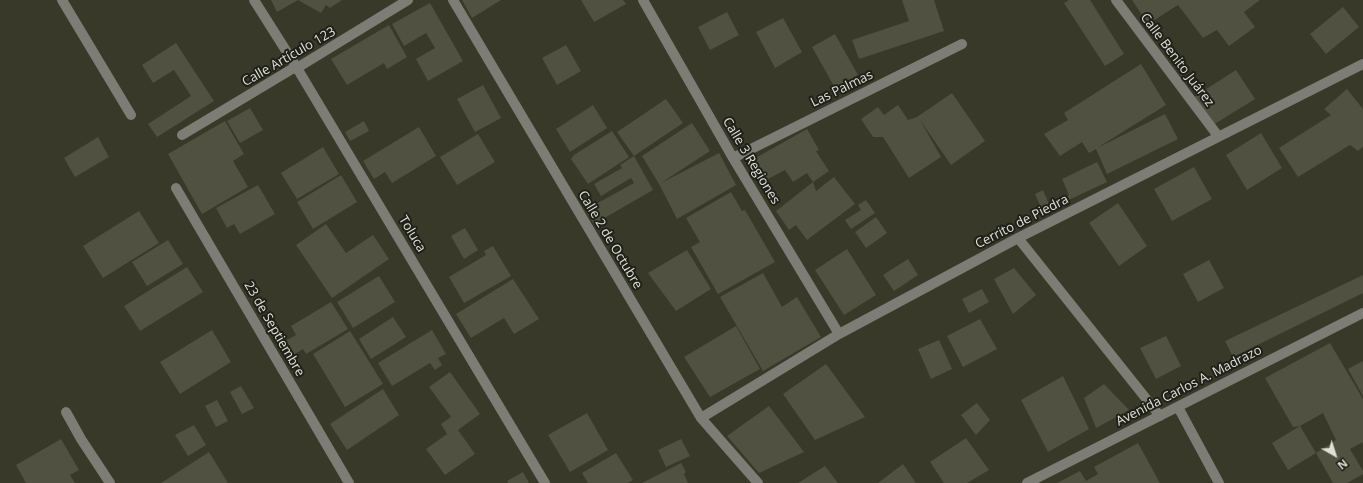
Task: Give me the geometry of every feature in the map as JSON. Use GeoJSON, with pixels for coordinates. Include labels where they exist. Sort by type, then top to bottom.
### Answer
{"type":"FeatureCollection","features":[{"type":"Feature","properties":{"kind":"street"},"geometry":{"type":"LineString","coordinates":[[62,0],[131,115]]}},
{"type":"Feature","properties":{"kind":"street","name":"Toluca"},"geometry":{"type":"LineString","coordinates":[[254,0],[297,68],[545,483]]}},
{"type":"Feature","properties":{"kind":"street","name":"Calle Artículo 123"},"geometry":{"type":"LineString","coordinates":[[182,136],[408,0]]}},
{"type":"Feature","properties":{"kind":"street","name":"Calle 2 de Octubre"},"geometry":{"type":"LineString","coordinates":[[453,0],[701,418],[758,483]]}},
{"type":"Feature","properties":{"kind":"street","name":"Calle 3 Regiones"},"geometry":{"type":"LineString","coordinates":[[643,0],[733,158],[839,334]]}},
{"type":"Feature","properties":{"kind":"street","name":"Calle Benito Juárez"},"geometry":{"type":"LineString","coordinates":[[1116,0],[1218,136]]}},
{"type":"Feature","properties":{"kind":"street","name":"Las Palmas"},"geometry":{"type":"LineString","coordinates":[[733,158],[962,44]]}},
{"type":"Feature","properties":{"kind":"street","name":"Cerrito de Piedra"},"geometry":{"type":"LineString","coordinates":[[701,418],[839,334],[1018,238],[1218,136],[1361,68]]}},
{"type":"Feature","properties":{"kind":"street","name":"23 de Septiembre"},"geometry":{"type":"LineString","coordinates":[[176,188],[349,483]]}},
{"type":"Feature","properties":{"kind":"street"},"geometry":{"type":"LineString","coordinates":[[1018,238],[1160,416]]}},
{"type":"Feature","properties":{"kind":"street","name":"Avenida Carlos A. Madrazo"},"geometry":{"type":"LineString","coordinates":[[1027,483],[1363,313]]}},
{"type":"Feature","properties":{"kind":"street"},"geometry":{"type":"LineString","coordinates":[[1178,407],[1219,483]]}},
{"type":"Feature","properties":{"kind":"street"},"geometry":{"type":"LineString","coordinates":[[66,412],[81,439],[110,483]]}},
{"type":"Feature","properties":{"kind":"building"},"geometry":{"type":"Polygon","coordinates":[[[271,0],[298,0],[277,12],[271,0]]]}},
{"type":"Feature","properties":{"kind":"building"},"geometry":{"type":"Polygon","coordinates":[[[298,0],[342,0],[330,8],[326,5],[321,13],[298,0]]]}},
{"type":"Feature","properties":{"kind":"building"},"geometry":{"type":"Polygon","coordinates":[[[462,0],[501,0],[472,18],[462,0]]]}},
{"type":"Feature","properties":{"kind":"building"},"geometry":{"type":"Polygon","coordinates":[[[581,0],[623,0],[626,4],[594,22],[581,0]]]}},
{"type":"Feature","properties":{"kind":"building"},"geometry":{"type":"Polygon","coordinates":[[[902,0],[934,0],[944,31],[859,59],[852,40],[909,21],[902,0]]]}},
{"type":"Feature","properties":{"kind":"building"},"geometry":{"type":"Polygon","coordinates":[[[1069,0],[1090,0],[1124,54],[1105,66],[1064,3],[1069,0]]]}},
{"type":"Feature","properties":{"kind":"building"},"geometry":{"type":"Polygon","coordinates":[[[1132,0],[1260,0],[1244,12],[1255,27],[1229,46],[1217,30],[1203,38],[1178,5],[1148,24],[1132,0]]]}},
{"type":"Feature","properties":{"kind":"building"},"geometry":{"type":"Polygon","coordinates":[[[430,3],[463,61],[428,81],[416,59],[435,48],[426,33],[404,46],[392,24],[430,3]]]}},
{"type":"Feature","properties":{"kind":"building"},"geometry":{"type":"Polygon","coordinates":[[[1343,7],[1359,27],[1326,54],[1310,34],[1343,7]]]}},
{"type":"Feature","properties":{"kind":"building"},"geometry":{"type":"Polygon","coordinates":[[[727,12],[739,35],[710,50],[698,27],[727,12]]]}},
{"type":"Feature","properties":{"kind":"building"},"geometry":{"type":"Polygon","coordinates":[[[783,18],[802,52],[775,68],[756,32],[783,18]]]}},
{"type":"Feature","properties":{"kind":"building"},"geometry":{"type":"Polygon","coordinates":[[[389,25],[407,57],[387,69],[384,63],[347,85],[331,59],[389,25]]]}},
{"type":"Feature","properties":{"kind":"building"},"geometry":{"type":"Polygon","coordinates":[[[835,34],[858,75],[835,88],[812,47],[835,34]]]}},
{"type":"Feature","properties":{"kind":"building"},"geometry":{"type":"Polygon","coordinates":[[[176,43],[214,101],[157,137],[148,124],[191,96],[174,70],[153,83],[142,65],[176,43]]]}},
{"type":"Feature","properties":{"kind":"building"},"geometry":{"type":"Polygon","coordinates":[[[566,45],[581,71],[557,85],[542,58],[566,45]]]}},
{"type":"Feature","properties":{"kind":"building"},"geometry":{"type":"Polygon","coordinates":[[[1141,64],[1166,105],[1097,148],[1165,114],[1178,139],[1107,174],[1096,149],[1089,153],[1082,142],[1060,156],[1044,134],[1068,120],[1064,113],[1141,64]]]}},
{"type":"Feature","properties":{"kind":"building"},"geometry":{"type":"Polygon","coordinates":[[[1236,70],[1255,99],[1213,125],[1194,97],[1236,70]]]}},
{"type":"Feature","properties":{"kind":"building"},"geometry":{"type":"Polygon","coordinates":[[[483,85],[501,118],[475,132],[457,99],[483,85]]]}},
{"type":"Feature","properties":{"kind":"building"},"geometry":{"type":"Polygon","coordinates":[[[1347,89],[1363,109],[1363,147],[1358,151],[1350,145],[1298,177],[1279,148],[1331,115],[1324,109],[1347,89]]]}},
{"type":"Feature","properties":{"kind":"building"},"geometry":{"type":"Polygon","coordinates":[[[952,93],[985,141],[951,165],[920,120],[941,157],[909,178],[883,137],[873,137],[861,119],[878,107],[884,115],[898,105],[908,120],[917,117],[952,93]]]}},
{"type":"Feature","properties":{"kind":"building"},"geometry":{"type":"Polygon","coordinates":[[[666,99],[683,123],[634,156],[617,132],[666,99]]]}},
{"type":"Feature","properties":{"kind":"building"},"geometry":{"type":"Polygon","coordinates":[[[593,105],[607,128],[570,152],[556,129],[593,105]]]}},
{"type":"Feature","properties":{"kind":"building"},"geometry":{"type":"Polygon","coordinates":[[[250,108],[263,130],[240,143],[227,121],[250,108]]]}},
{"type":"Feature","properties":{"kind":"building"},"geometry":{"type":"Polygon","coordinates":[[[225,121],[244,154],[233,161],[248,187],[202,214],[168,154],[225,121]]]}},
{"type":"Feature","properties":{"kind":"building"},"geometry":{"type":"Polygon","coordinates":[[[364,121],[369,131],[350,141],[345,132],[364,121]]]}},
{"type":"Feature","properties":{"kind":"building"},"geometry":{"type":"Polygon","coordinates":[[[692,123],[710,151],[661,183],[719,153],[736,185],[677,219],[659,184],[642,156],[692,123]]]}},
{"type":"Feature","properties":{"kind":"building"},"geometry":{"type":"Polygon","coordinates":[[[419,127],[436,156],[392,183],[385,172],[374,179],[363,161],[419,127]]]}},
{"type":"Feature","properties":{"kind":"building"},"geometry":{"type":"Polygon","coordinates":[[[807,129],[819,150],[816,151],[829,171],[813,182],[807,173],[793,182],[785,170],[764,181],[752,160],[807,129]]]}},
{"type":"Feature","properties":{"kind":"building"},"geometry":{"type":"Polygon","coordinates":[[[612,131],[629,157],[588,184],[571,159],[574,155],[612,131]]]}},
{"type":"Feature","properties":{"kind":"building"},"geometry":{"type":"Polygon","coordinates":[[[1261,133],[1282,168],[1247,190],[1226,155],[1261,133]]]}},
{"type":"Feature","properties":{"kind":"building"},"geometry":{"type":"Polygon","coordinates":[[[478,134],[495,162],[457,185],[440,157],[478,134]]]}},
{"type":"Feature","properties":{"kind":"building"},"geometry":{"type":"Polygon","coordinates":[[[98,137],[109,157],[75,177],[64,158],[98,137]]]}},
{"type":"Feature","properties":{"kind":"building"},"geometry":{"type":"Polygon","coordinates":[[[323,147],[339,174],[297,199],[281,173],[323,147]]]}},
{"type":"Feature","properties":{"kind":"building"},"geometry":{"type":"Polygon","coordinates":[[[634,156],[653,190],[594,224],[585,210],[634,183],[631,178],[601,196],[594,184],[622,168],[620,165],[634,156]]]}},
{"type":"Feature","properties":{"kind":"building"},"geometry":{"type":"Polygon","coordinates":[[[1097,162],[1107,182],[1043,212],[1035,194],[1043,190],[1049,204],[1069,195],[1062,179],[1097,162]]]}},
{"type":"Feature","properties":{"kind":"building"},"geometry":{"type":"Polygon","coordinates":[[[1194,167],[1212,199],[1172,221],[1154,189],[1194,167]]]}},
{"type":"Feature","properties":{"kind":"building"},"geometry":{"type":"Polygon","coordinates":[[[341,175],[357,202],[313,229],[297,202],[341,175]]]}},
{"type":"Feature","properties":{"kind":"building"},"geometry":{"type":"Polygon","coordinates":[[[834,177],[855,204],[807,240],[796,225],[789,230],[776,211],[813,182],[816,191],[834,177]]]}},
{"type":"Feature","properties":{"kind":"building"},"geometry":{"type":"Polygon","coordinates":[[[258,185],[275,214],[240,234],[234,224],[227,228],[216,208],[258,185]]]}},
{"type":"Feature","properties":{"kind":"building"},"geometry":{"type":"Polygon","coordinates":[[[731,192],[742,211],[745,210],[775,262],[718,294],[691,247],[700,242],[686,218],[731,192]]]}},
{"type":"Feature","properties":{"kind":"building"},"geometry":{"type":"Polygon","coordinates":[[[866,200],[875,213],[851,229],[845,220],[861,210],[858,205],[866,200]]]}},
{"type":"Feature","properties":{"kind":"building"},"geometry":{"type":"Polygon","coordinates":[[[1118,203],[1147,246],[1119,266],[1089,223],[1118,203]]]}},
{"type":"Feature","properties":{"kind":"building"},"geometry":{"type":"Polygon","coordinates":[[[139,211],[159,243],[103,278],[83,246],[139,211]]]}},
{"type":"Feature","properties":{"kind":"building"},"geometry":{"type":"Polygon","coordinates":[[[876,217],[887,233],[866,248],[855,232],[876,217]]]}},
{"type":"Feature","properties":{"kind":"building"},"geometry":{"type":"Polygon","coordinates":[[[326,224],[346,253],[373,235],[389,259],[332,298],[296,245],[326,224]]]}},
{"type":"Feature","properties":{"kind":"building"},"geometry":{"type":"Polygon","coordinates":[[[465,228],[478,250],[464,259],[451,236],[465,228]]]}},
{"type":"Feature","properties":{"kind":"building"},"geometry":{"type":"Polygon","coordinates":[[[168,240],[183,264],[147,286],[132,262],[168,240]]]}},
{"type":"Feature","properties":{"kind":"building"},"geometry":{"type":"Polygon","coordinates":[[[493,246],[511,276],[464,303],[449,277],[486,255],[484,251],[493,246]]]}},
{"type":"Feature","properties":{"kind":"building"},"geometry":{"type":"Polygon","coordinates":[[[847,249],[876,295],[844,315],[815,270],[847,249]]]}},
{"type":"Feature","properties":{"kind":"building"},"geometry":{"type":"Polygon","coordinates":[[[687,250],[711,289],[676,311],[648,273],[687,250]]]}},
{"type":"Feature","properties":{"kind":"building"},"geometry":{"type":"Polygon","coordinates":[[[908,259],[918,275],[894,291],[883,275],[908,259]]]}},
{"type":"Feature","properties":{"kind":"building"},"geometry":{"type":"Polygon","coordinates":[[[1209,260],[1224,288],[1198,302],[1183,274],[1209,260]]]}},
{"type":"Feature","properties":{"kind":"building"},"geometry":{"type":"Polygon","coordinates":[[[187,267],[203,292],[140,331],[124,306],[187,267]]]}},
{"type":"Feature","properties":{"kind":"building"},"geometry":{"type":"Polygon","coordinates":[[[1014,268],[1036,295],[1013,314],[994,279],[1014,268]]]}},
{"type":"Feature","properties":{"kind":"building"},"geometry":{"type":"Polygon","coordinates":[[[763,273],[782,307],[797,297],[821,337],[763,371],[720,297],[763,273]]]}},
{"type":"Feature","properties":{"kind":"building"},"geometry":{"type":"Polygon","coordinates":[[[1363,275],[1363,293],[1233,357],[1225,341],[1363,275]]]}},
{"type":"Feature","properties":{"kind":"building"},"geometry":{"type":"Polygon","coordinates":[[[379,276],[395,302],[353,328],[337,302],[379,276]]]}},
{"type":"Feature","properties":{"kind":"building"},"geometry":{"type":"Polygon","coordinates":[[[513,279],[539,319],[514,334],[504,318],[471,338],[456,314],[513,279]]]}},
{"type":"Feature","properties":{"kind":"building"},"geometry":{"type":"Polygon","coordinates":[[[982,289],[989,302],[969,313],[962,299],[982,289]]]}},
{"type":"Feature","properties":{"kind":"building"},"geometry":{"type":"Polygon","coordinates":[[[331,302],[348,329],[306,354],[303,349],[287,359],[278,345],[296,335],[291,326],[331,302]]]}},
{"type":"Feature","properties":{"kind":"building"},"geometry":{"type":"Polygon","coordinates":[[[393,317],[406,337],[371,359],[359,339],[393,317]]]}},
{"type":"Feature","properties":{"kind":"building"},"geometry":{"type":"Polygon","coordinates":[[[980,319],[997,349],[963,367],[947,336],[980,319]]]}},
{"type":"Feature","properties":{"kind":"building"},"geometry":{"type":"Polygon","coordinates":[[[736,326],[760,369],[710,397],[684,357],[736,326]]]}},
{"type":"Feature","properties":{"kind":"building"},"geometry":{"type":"Polygon","coordinates":[[[212,330],[231,362],[180,394],[160,362],[212,330]]]}},
{"type":"Feature","properties":{"kind":"building"},"geometry":{"type":"Polygon","coordinates":[[[432,330],[446,354],[438,358],[442,365],[435,370],[430,363],[392,386],[378,363],[432,330]]]}},
{"type":"Feature","properties":{"kind":"building"},"geometry":{"type":"Polygon","coordinates":[[[350,331],[383,384],[345,407],[313,354],[350,331]]]}},
{"type":"Feature","properties":{"kind":"building"},"geometry":{"type":"Polygon","coordinates":[[[1166,336],[1181,366],[1156,379],[1140,348],[1166,336]]]}},
{"type":"Feature","properties":{"kind":"building"},"geometry":{"type":"Polygon","coordinates":[[[939,340],[952,369],[931,379],[918,349],[939,340]]]}},
{"type":"Feature","properties":{"kind":"building"},"geometry":{"type":"Polygon","coordinates":[[[1330,343],[1363,399],[1363,442],[1350,449],[1363,471],[1363,474],[1347,483],[1333,483],[1316,453],[1336,440],[1323,413],[1300,426],[1293,427],[1265,378],[1330,343]]]}},
{"type":"Feature","properties":{"kind":"building"},"geometry":{"type":"Polygon","coordinates":[[[1363,361],[1363,396],[1348,369],[1363,361]]]}},
{"type":"Feature","properties":{"kind":"building"},"geometry":{"type":"Polygon","coordinates":[[[826,364],[865,417],[815,440],[783,394],[826,364]]]}},
{"type":"Feature","properties":{"kind":"building"},"geometry":{"type":"Polygon","coordinates":[[[450,372],[480,414],[458,430],[475,454],[445,475],[426,449],[447,434],[441,424],[451,417],[429,387],[450,372]]]}},
{"type":"Feature","properties":{"kind":"building"},"geometry":{"type":"Polygon","coordinates":[[[1063,376],[1089,429],[1048,452],[1021,400],[1063,376]]]}},
{"type":"Feature","properties":{"kind":"building"},"geometry":{"type":"Polygon","coordinates":[[[1104,384],[1129,410],[1096,428],[1084,398],[1104,384]]]}},
{"type":"Feature","properties":{"kind":"building"},"geometry":{"type":"Polygon","coordinates":[[[241,386],[254,408],[242,414],[230,392],[241,386]]]}},
{"type":"Feature","properties":{"kind":"building"},"geometry":{"type":"Polygon","coordinates":[[[383,389],[399,415],[347,450],[330,424],[383,389]]]}},
{"type":"Feature","properties":{"kind":"building"},"geometry":{"type":"Polygon","coordinates":[[[217,400],[228,421],[216,427],[205,406],[217,400]]]}},
{"type":"Feature","properties":{"kind":"building"},"geometry":{"type":"Polygon","coordinates":[[[977,403],[990,420],[976,435],[961,415],[977,403]]]}},
{"type":"Feature","properties":{"kind":"building"},"geometry":{"type":"Polygon","coordinates":[[[769,406],[804,452],[759,473],[727,436],[769,406]]]}},
{"type":"Feature","properties":{"kind":"building"},"geometry":{"type":"Polygon","coordinates":[[[587,413],[608,450],[570,472],[548,435],[587,413]]]}},
{"type":"Feature","properties":{"kind":"building"},"geometry":{"type":"Polygon","coordinates":[[[194,425],[206,445],[188,456],[175,435],[194,425]]]}},
{"type":"Feature","properties":{"kind":"building"},"geometry":{"type":"Polygon","coordinates":[[[1300,426],[1316,453],[1288,470],[1272,443],[1300,426]]]}},
{"type":"Feature","properties":{"kind":"building"},"geometry":{"type":"Polygon","coordinates":[[[966,438],[989,470],[967,483],[944,483],[930,462],[966,438]]]}},
{"type":"Feature","properties":{"kind":"building"},"geometry":{"type":"Polygon","coordinates":[[[61,439],[79,470],[70,475],[75,483],[26,483],[16,465],[61,439]]]}},
{"type":"Feature","properties":{"kind":"building"},"geometry":{"type":"Polygon","coordinates":[[[681,439],[690,456],[666,467],[658,450],[681,439]]]}},
{"type":"Feature","properties":{"kind":"building"},"geometry":{"type":"Polygon","coordinates":[[[1138,443],[1160,483],[1057,483],[1080,471],[1086,481],[1098,474],[1094,467],[1138,443]]]}},
{"type":"Feature","properties":{"kind":"building"},"geometry":{"type":"Polygon","coordinates":[[[209,452],[228,483],[161,483],[209,452]]]}},
{"type":"Feature","properties":{"kind":"building"},"geometry":{"type":"Polygon","coordinates":[[[616,453],[633,480],[628,483],[588,483],[582,473],[616,453]]]}},
{"type":"Feature","properties":{"kind":"building"},"geometry":{"type":"Polygon","coordinates":[[[681,463],[686,472],[684,474],[688,483],[642,483],[681,463]]]}},
{"type":"Feature","properties":{"kind":"building"},"geometry":{"type":"Polygon","coordinates":[[[903,464],[916,483],[878,483],[903,464]]]}},
{"type":"Feature","properties":{"kind":"building"},"geometry":{"type":"Polygon","coordinates":[[[825,466],[838,483],[798,483],[825,466]]]}},
{"type":"Feature","properties":{"kind":"building"},"geometry":{"type":"Polygon","coordinates":[[[523,472],[529,483],[508,483],[507,481],[523,472]]]}}]}
